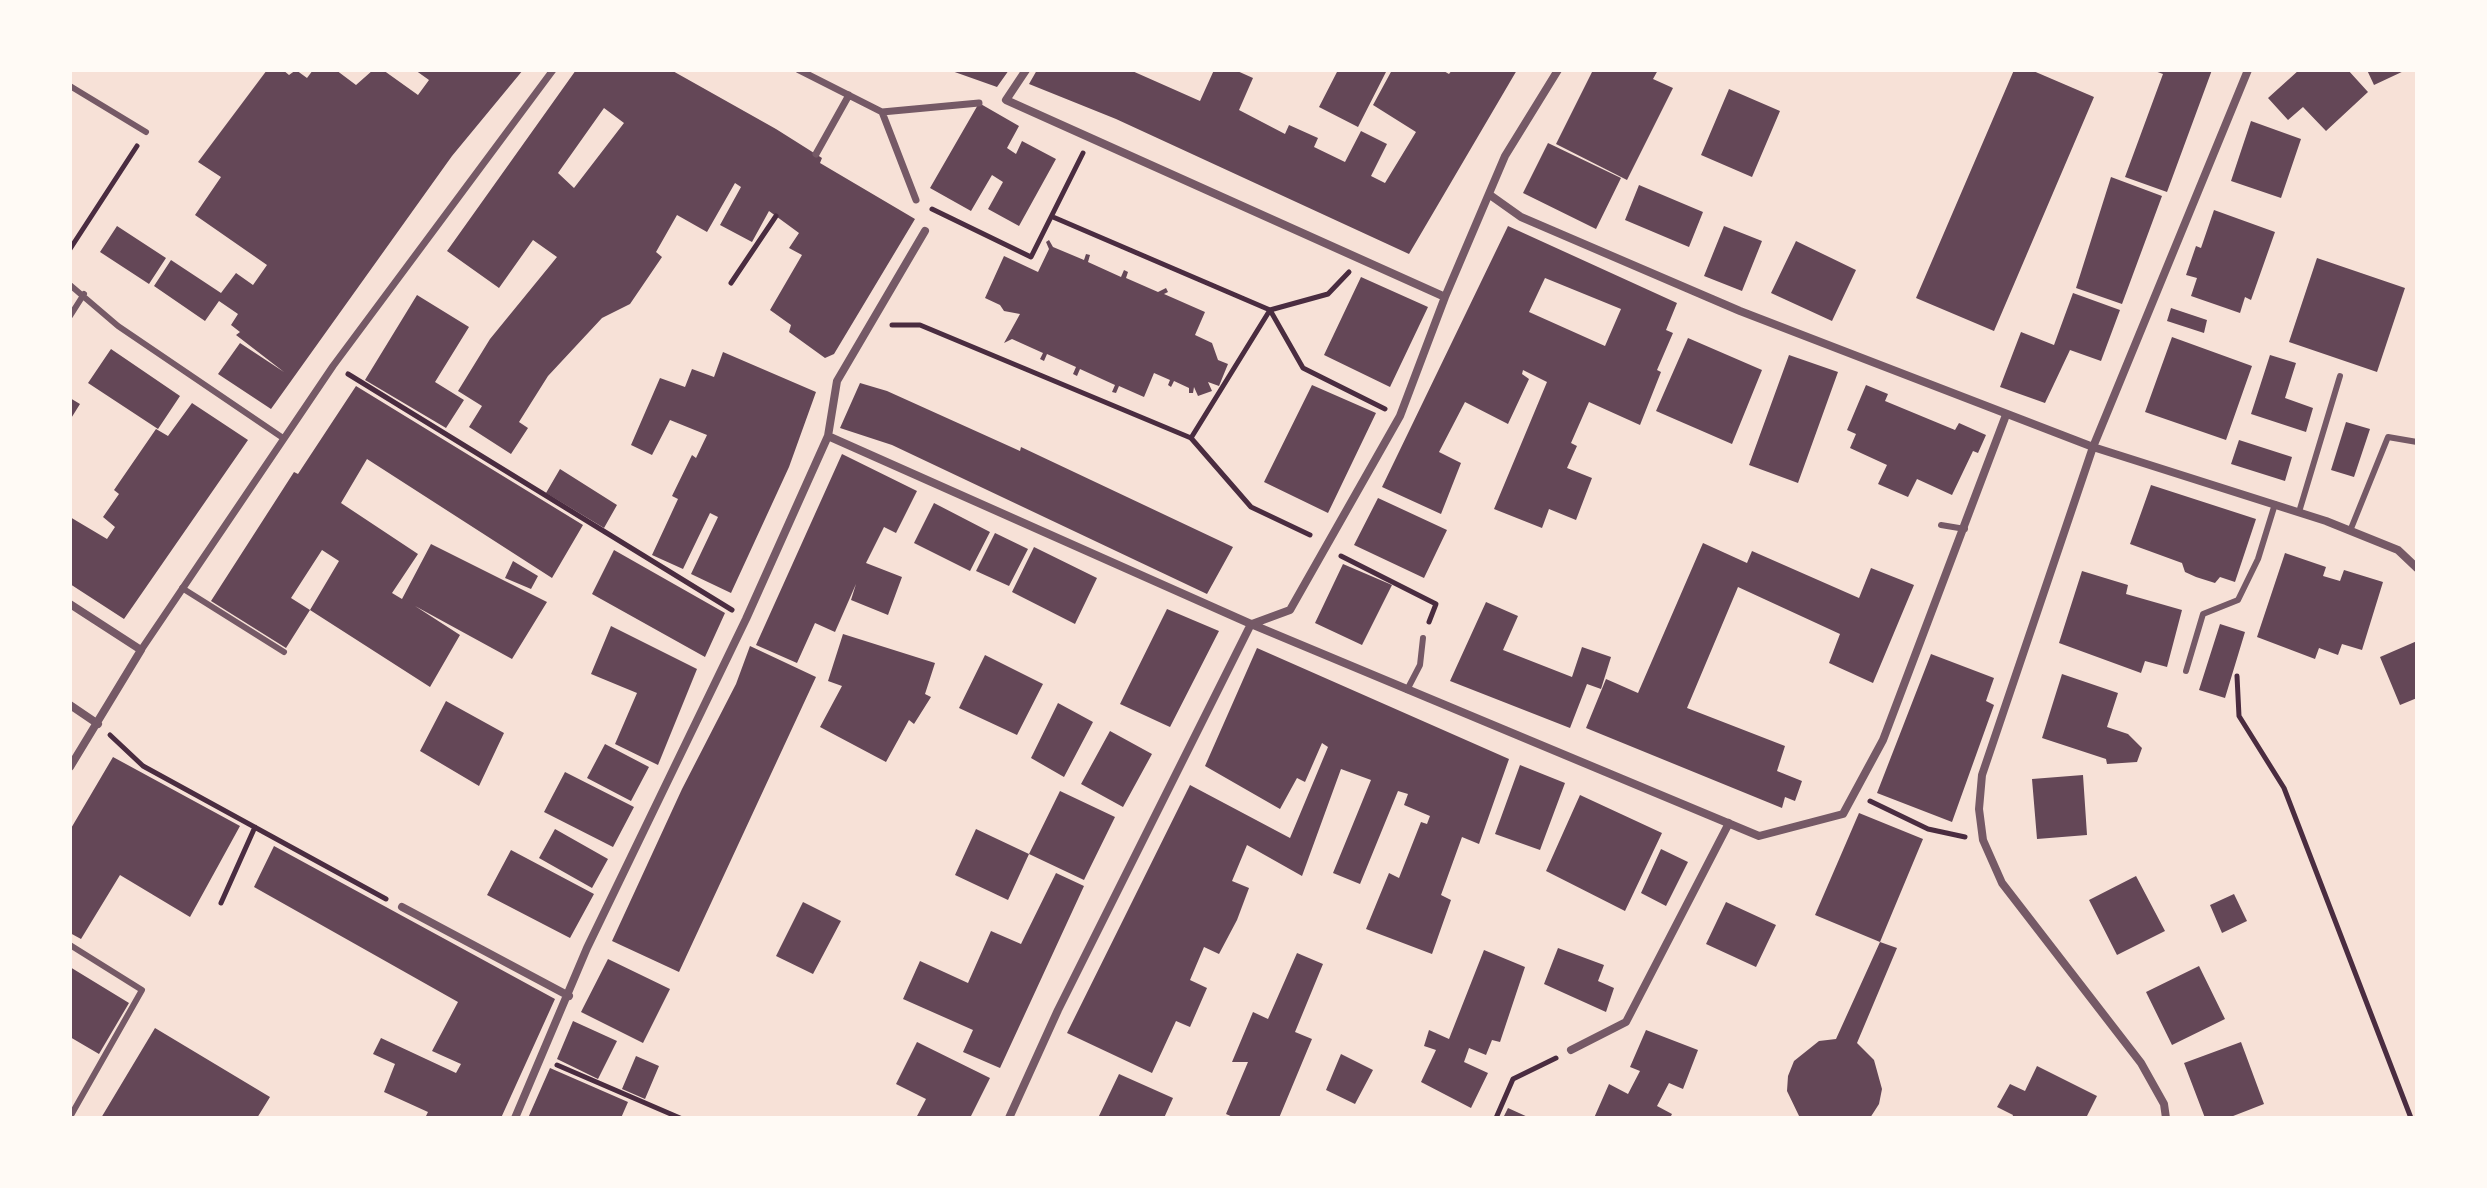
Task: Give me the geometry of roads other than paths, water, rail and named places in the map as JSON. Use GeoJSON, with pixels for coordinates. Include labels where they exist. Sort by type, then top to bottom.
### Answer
{"type":"FeatureCollection","features":[{"type":"Feature","properties":{"kind":"street"},"geometry":{"type":"LineString","coordinates":[[70,767],[141,650],[283,438],[553,70]]}},
{"type":"Feature","properties":{"kind":"street"},"geometry":{"type":"LineString","coordinates":[[799,70],[882,112],[979,103]]}},
{"type":"Feature","properties":{"kind":"street"},"geometry":{"type":"LineString","coordinates":[[1026,70],[1006,100],[1445,297]]}},
{"type":"Feature","properties":{"kind":"street"},"geometry":{"type":"LineString","coordinates":[[1009,1118],[1058,1010],[1251,624],[1290,610],[1400,416],[1445,297],[1505,156],[1558,70]]}},
{"type":"Feature","properties":{"kind":"street"},"geometry":{"type":"LineString","coordinates":[[2166,1118],[2164,1104],[2141,1063],[2002,883],[1983,840],[1979,809],[1982,775],[2093,447],[2248,70]]}},
{"type":"Feature","properties":{"kind":"street"},"geometry":{"type":"LineString","coordinates":[[816,154],[849,95]]}},
{"type":"Feature","properties":{"kind":"street"},"geometry":{"type":"LineString","coordinates":[[882,112],[916,200]]}},
{"type":"Feature","properties":{"kind":"street"},"geometry":{"type":"LineString","coordinates":[[1490,195],[1521,217],[1725,304],[2093,447],[2350,531],[2398,550],[2417,568]]}},
{"type":"Feature","properties":{"kind":"street"},"geometry":{"type":"LineString","coordinates":[[515,1118],[587,948],[746,619],[828,436],[837,381],[925,231]]}},
{"type":"Feature","properties":{"kind":"street"},"geometry":{"type":"LineString","coordinates":[[828,436],[1251,624],[1759,836],[1843,814],[1883,740],[2006,415]]}},
{"type":"Feature","properties":{"kind":"street"},"geometry":{"type":"LineString","coordinates":[[70,604],[141,650]]}},
{"type":"Feature","properties":{"kind":"street"},"geometry":{"type":"LineString","coordinates":[[70,705],[98,724]]}},
{"type":"Feature","properties":{"kind":"street"},"geometry":{"type":"LineString","coordinates":[[1571,1050],[1626,1022],[1729,823]]}},
{"type":"Feature","properties":{"kind":"street"},"geometry":{"type":"LineString","coordinates":[[402,907],[569,996]]}},
{"type":"Feature","properties":{"kind":"lane"},"geometry":{"type":"LineString","coordinates":[[70,86],[146,132]]}},
{"type":"Feature","properties":{"kind":"lane"},"geometry":{"type":"LineString","coordinates":[[70,285],[118,326],[283,438]]}},
{"type":"Feature","properties":{"kind":"lane"},"geometry":{"type":"LineString","coordinates":[[70,316],[84,294]]}},
{"type":"Feature","properties":{"kind":"lane"},"geometry":{"type":"LineString","coordinates":[[2299,512],[2340,376]]}},
{"type":"Feature","properties":{"kind":"lane"},"geometry":{"type":"LineString","coordinates":[[2350,531],[2388,437],[2417,442]]}},
{"type":"Feature","properties":{"kind":"lane"},"geometry":{"type":"LineString","coordinates":[[2186,671],[2203,614],[2238,600],[2258,559],[2275,504]]}},
{"type":"Feature","properties":{"kind":"lane"},"geometry":{"type":"LineString","coordinates":[[1941,525],[1965,529]]}},
{"type":"Feature","properties":{"kind":"lane"},"geometry":{"type":"LineString","coordinates":[[182,588],[284,652]]}},
{"type":"Feature","properties":{"kind":"lane"},"geometry":{"type":"LineString","coordinates":[[1407,690],[1420,665],[1423,638]]}},
{"type":"Feature","properties":{"kind":"lane"},"geometry":{"type":"LineString","coordinates":[[70,945],[142,990],[70,1117]]}}]}
